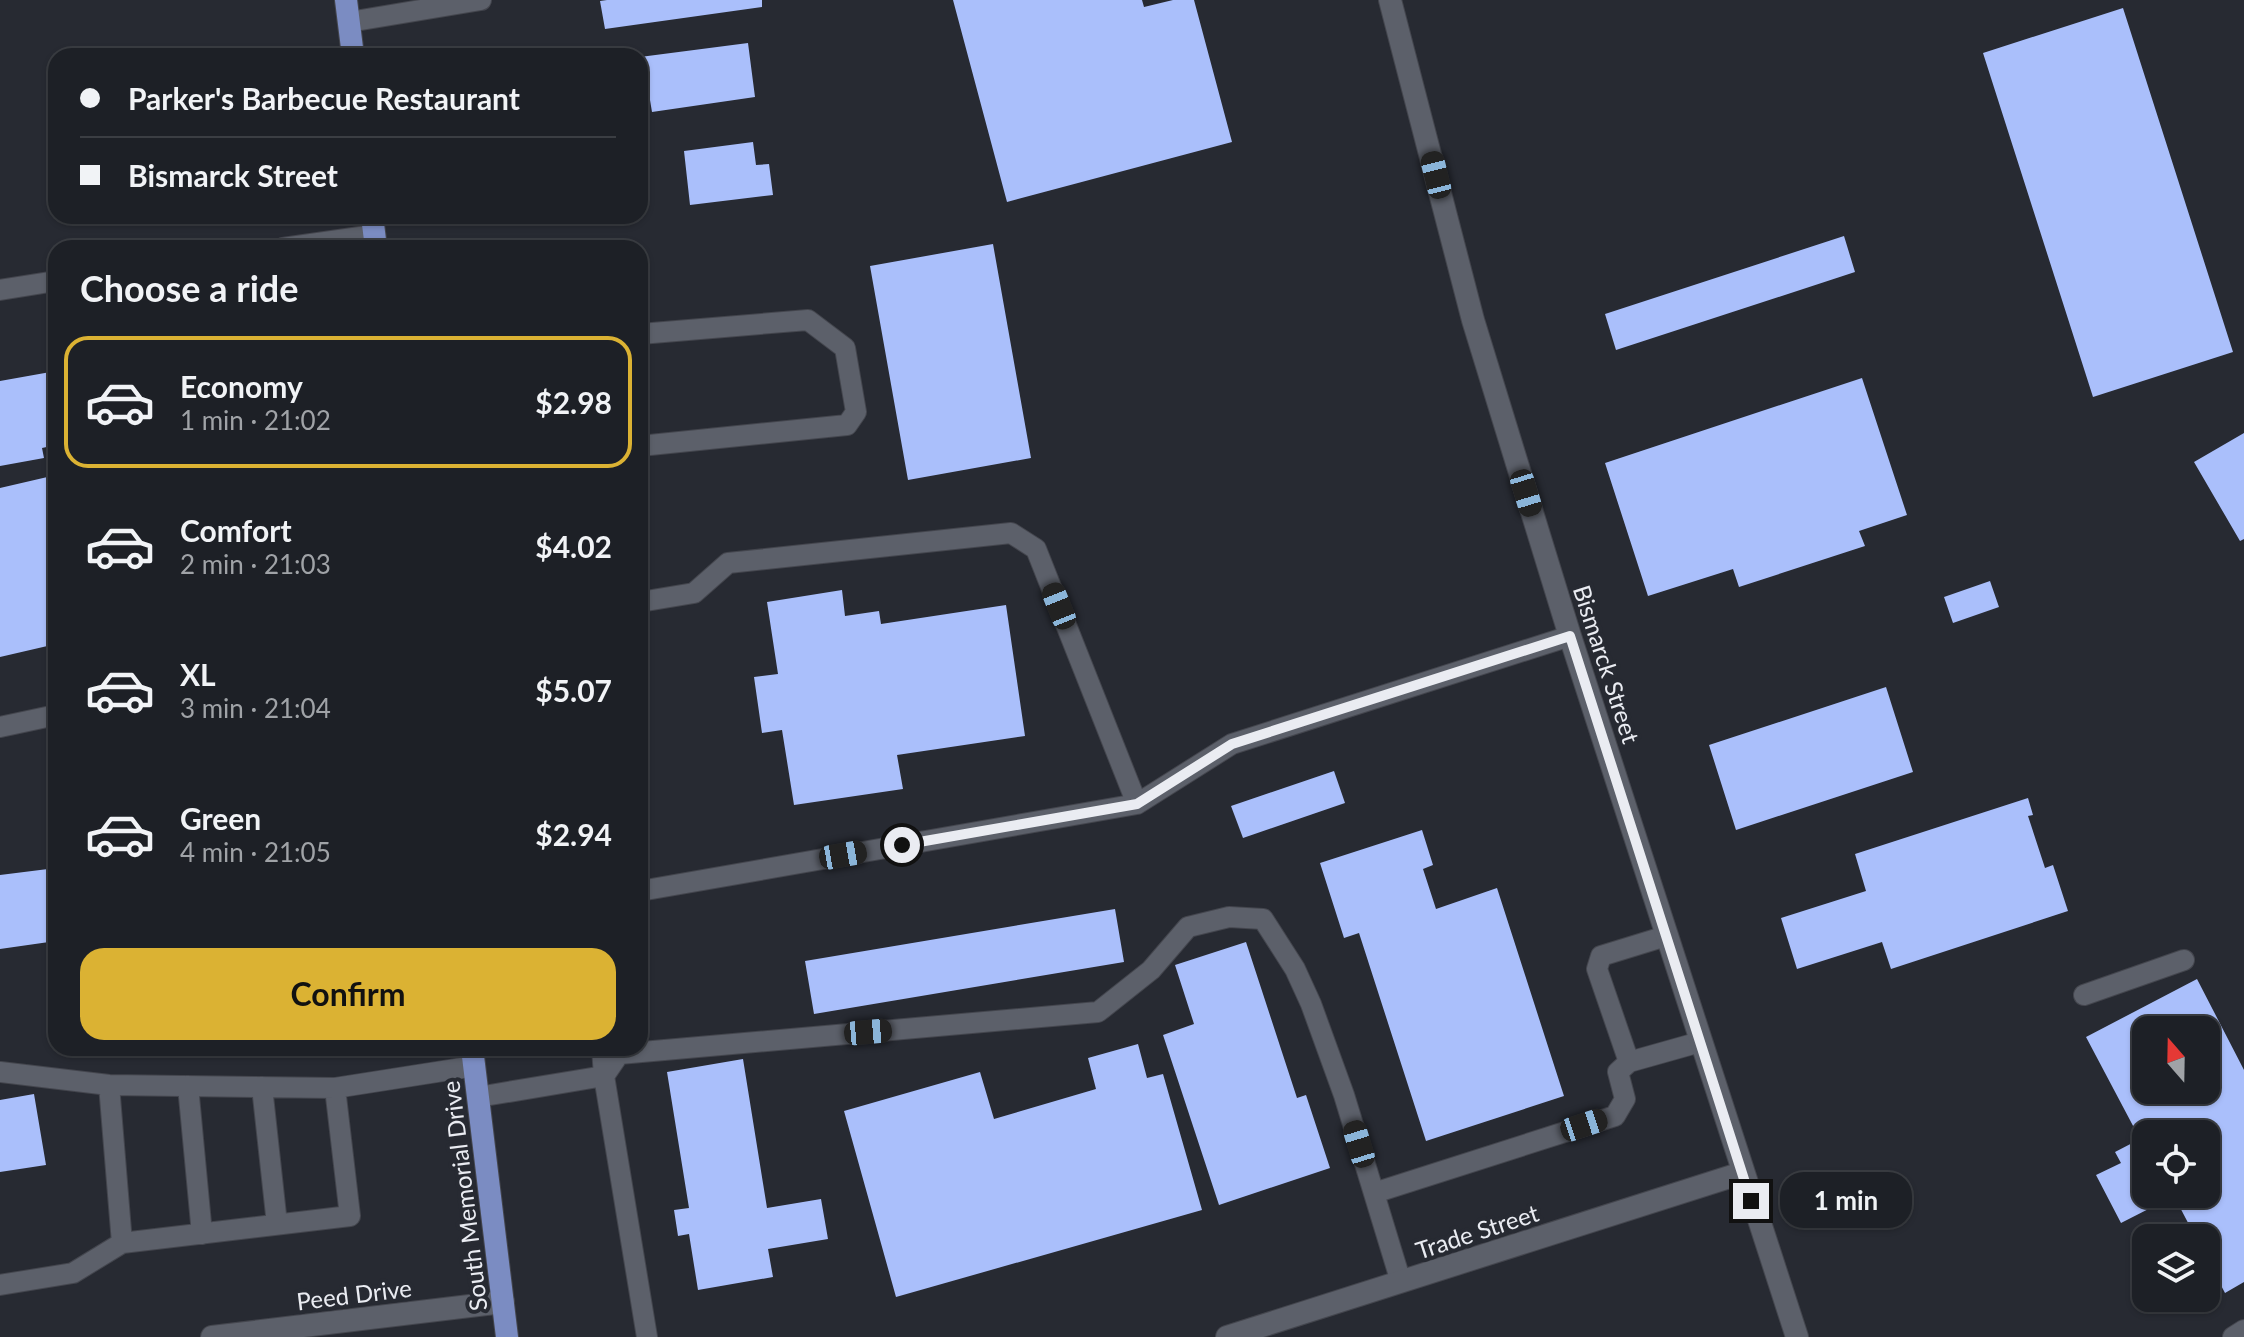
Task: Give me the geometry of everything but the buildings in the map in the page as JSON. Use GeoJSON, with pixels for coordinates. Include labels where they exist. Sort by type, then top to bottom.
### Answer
{"type":"FeatureCollection","features":[{"type":"Feature","properties":{"kind":"main road"},"geometry":{"type":"LineString","coordinates":[[347,11],[352,48]]}},
{"type":"Feature","properties":{"kind":"main road","name":"South Memorial Drive"},"geometry":{"type":"LineString","coordinates":[[474,1057],[507,1337]]}},
{"type":"Feature","properties":{"kind":"street","name":"Bismarck Street"},"geometry":{"type":"LineString","coordinates":[[1390,0],[1473,320],[1570,636],[1797,1337]]}},
{"type":"Feature","properties":{"kind":"street","name":"Trade Street"},"geometry":{"type":"LineString","coordinates":[[1227,1337],[1742,1173]]}},
{"type":"Feature","properties":{"kind":"street","name":"Peed Drive"},"geometry":{"type":"LineString","coordinates":[[212,1337],[503,1302]]}},
{"type":"Feature","properties":{"kind":"lane"},"geometry":{"type":"LineString","coordinates":[[347,11],[481,0]]}},
{"type":"Feature","properties":{"kind":"lane"},"geometry":{"type":"LineString","coordinates":[[332,240],[374,233]]}},
{"type":"Feature","properties":{"kind":"lane"},"geometry":{"type":"LineString","coordinates":[[0,290],[48,282]]}},
{"type":"Feature","properties":{"kind":"lane"},"geometry":{"type":"LineString","coordinates":[[648,333],[808,320],[845,348],[856,412],[847,425],[648,445]]}},
{"type":"Feature","properties":{"kind":"lane"},"geometry":{"type":"LineString","coordinates":[[648,601],[694,593],[728,563],[1011,533],[1036,549],[1137,804]]}},
{"type":"Feature","properties":{"kind":"lane"},"geometry":{"type":"LineString","coordinates":[[648,890],[1137,804],[1232,744],[1570,636]]}},
{"type":"Feature","properties":{"kind":"lane"},"geometry":{"type":"LineString","coordinates":[[0,727],[48,717]]}},
{"type":"Feature","properties":{"kind":"lane"},"geometry":{"type":"LineString","coordinates":[[648,1051],[1098,1012],[1151,970],[1188,927],[1229,917],[1263,919],[1295,969],[1311,1004],[1344,1095],[1401,1282]]}},
{"type":"Feature","properties":{"kind":"lane"},"geometry":{"type":"LineString","coordinates":[[1629,1062],[1597,969],[1601,956],[1666,936]]}},
{"type":"Feature","properties":{"kind":"lane"},"geometry":{"type":"LineString","coordinates":[[2084,995],[2184,960]]}},
{"type":"Feature","properties":{"kind":"lane"},"geometry":{"type":"LineString","coordinates":[[1374,1193],[1615,1116],[1625,1099],[1618,1072],[1629,1062],[1700,1042]]}},
{"type":"Feature","properties":{"kind":"lane"},"geometry":{"type":"LineString","coordinates":[[603,1056],[647,1337]]}},
{"type":"Feature","properties":{"kind":"lane"},"geometry":{"type":"LineString","coordinates":[[478,1097],[604,1076],[618,1056]]}},
{"type":"Feature","properties":{"kind":"lane"},"geometry":{"type":"LineString","coordinates":[[0,1072],[109,1085],[335,1088],[474,1057]]}},
{"type":"Feature","properties":{"kind":"lane"},"geometry":{"type":"LineString","coordinates":[[109,1085],[122,1243]]}},
{"type":"Feature","properties":{"kind":"lane"},"geometry":{"type":"LineString","coordinates":[[188,1086],[202,1234]]}},
{"type":"Feature","properties":{"kind":"lane"},"geometry":{"type":"LineString","coordinates":[[262,1087],[277,1224]]}},
{"type":"Feature","properties":{"kind":"lane"},"geometry":{"type":"LineString","coordinates":[[0,1285],[73,1273],[122,1243],[350,1216],[335,1088]]}},
{"type":"Feature","properties":{"kind":"lane"},"geometry":{"type":"LineString","coordinates":[[2233,1337],[2244,1330]]}},
{"type":"Feature","properties":{"kind":"route"},"geometry":{"type":"LineString","coordinates":[[902,845],[1137,804],[1232,744],[1570,636],[1751,1201]]}}]}
